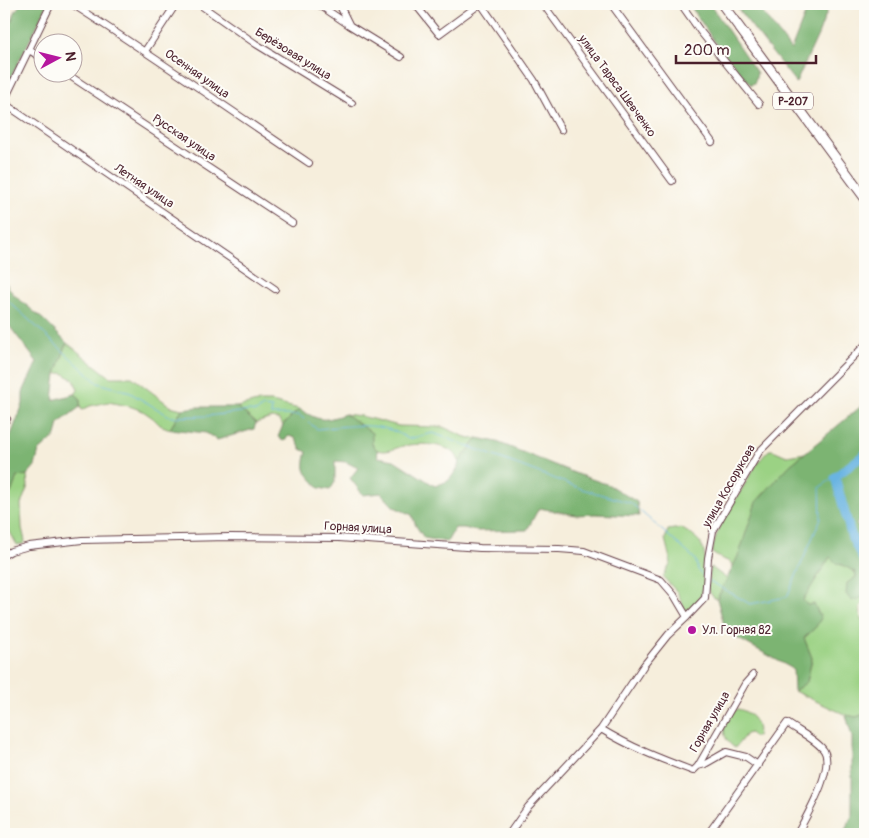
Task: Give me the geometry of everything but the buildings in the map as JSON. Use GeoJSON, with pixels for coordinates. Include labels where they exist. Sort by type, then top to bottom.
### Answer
{"type":"FeatureCollection","features":[{"type":"Feature","properties":{"kind":"main road","name":"Р-207"},"geometry":{"type":"LineString","coordinates":[[722,4],[864,192]]}},
{"type":"Feature","properties":{"kind":"street"},"geometry":{"type":"LineString","coordinates":[[32,52],[29,50],[51,4]]}},
{"type":"Feature","properties":{"kind":"street","name":"Осенняя улица"},"geometry":{"type":"LineString","coordinates":[[72,4],[145,51],[184,80],[309,163]]}},
{"type":"Feature","properties":{"kind":"street"},"geometry":{"type":"LineString","coordinates":[[145,51],[176,4]]}},
{"type":"Feature","properties":{"kind":"street","name":"Берёзовая улица"},"geometry":{"type":"LineString","coordinates":[[199,4],[256,44],[352,103]]}},
{"type":"Feature","properties":{"kind":"street"},"geometry":{"type":"LineString","coordinates":[[318,4],[401,57]]}},
{"type":"Feature","properties":{"kind":"street"},"geometry":{"type":"LineString","coordinates":[[339,4],[349,25]]}},
{"type":"Feature","properties":{"kind":"street"},"geometry":{"type":"LineString","coordinates":[[415,4],[439,34],[481,4],[534,80],[561,130]]}},
{"type":"Feature","properties":{"kind":"street","name":"улица Тараса Шевченко"},"geometry":{"type":"LineString","coordinates":[[543,4],[672,181]]}},
{"type":"Feature","properties":{"kind":"street"},"geometry":{"type":"LineString","coordinates":[[611,4],[712,142]]}},
{"type":"Feature","properties":{"kind":"street"},"geometry":{"type":"LineString","coordinates":[[681,4],[700,31],[759,104]]}},
{"type":"Feature","properties":{"kind":"street","name":"Летняя улица"},"geometry":{"type":"LineString","coordinates":[[29,50],[6,97],[8,106],[274,289]]}},
{"type":"Feature","properties":{"kind":"street","name":"Русская улица"},"geometry":{"type":"LineString","coordinates":[[79,82],[292,223]]}},
{"type":"Feature","properties":{"kind":"street","name":"улица Косорукова"},"geometry":{"type":"LineString","coordinates":[[510,834],[528,807],[601,729],[644,665],[668,635],[705,598],[704,589],[713,531],[759,452],[865,345]]}},
{"type":"Feature","properties":{"kind":"street","name":"Горная улица"},"geometry":{"type":"LineString","coordinates":[[4,556],[11,551],[30,546],[82,540],[229,536],[339,538],[480,548],[584,551],[661,580],[674,595],[687,617]]}},
{"type":"Feature","properties":{"kind":"street","name":"Горная улица"},"geometry":{"type":"LineString","coordinates":[[601,729],[624,743],[693,771],[698,766],[745,684],[753,675]]}},
{"type":"Feature","properties":{"kind":"street"},"geometry":{"type":"LineString","coordinates":[[708,834],[787,723],[824,749],[827,761],[825,774],[797,834]]}},
{"type":"Feature","properties":{"kind":"street"},"geometry":{"type":"LineString","coordinates":[[698,766],[726,752],[746,757],[758,765]]}},
{"type":"Feature","properties":{"kind":"green space"},"geometry":{"type":"Polygon","coordinates":[[[21,4],[48,4],[34,32],[32,32],[32,36],[9,81],[4,87],[4,41],[16,10],[21,4]]]}},
{"type":"Feature","properties":{"kind":"green space"},"geometry":{"type":"Polygon","coordinates":[[[689,4],[710,4],[757,73],[755,82],[751,85],[714,41],[689,4]]]}},
{"type":"Feature","properties":{"kind":"green space"},"geometry":{"type":"Polygon","coordinates":[[[734,4],[756,4],[791,50],[809,4],[830,4],[796,83],[734,4]]]}},
{"type":"Feature","properties":{"kind":"green space"},"geometry":{"type":"Polygon","coordinates":[[[4,280],[13,294],[45,321],[67,343],[56,374],[53,400],[75,394],[80,398],[80,407],[59,423],[56,436],[39,451],[35,466],[27,475],[17,477],[11,493],[4,497],[4,453],[23,404],[23,392],[37,362],[4,319],[4,280]]]}},
{"type":"Feature","properties":{"kind":"green space"},"geometry":{"type":"Polygon","coordinates":[[[67,343],[110,377],[132,377],[170,406],[182,409],[170,429],[160,425],[143,411],[129,406],[108,402],[82,410],[80,398],[75,394],[78,390],[74,380],[63,373],[56,374],[67,343]]]}},
{"type":"Feature","properties":{"kind":"green space"},"geometry":{"type":"Polygon","coordinates":[[[257,402],[272,402],[299,409],[283,425],[279,420],[272,418],[256,423],[237,407],[257,402]]]}},
{"type":"Feature","properties":{"kind":"green space"},"geometry":{"type":"Polygon","coordinates":[[[865,403],[865,517],[856,524],[865,535],[865,600],[862,597],[851,600],[846,594],[847,583],[856,577],[855,572],[843,565],[837,564],[830,557],[803,600],[807,605],[814,604],[821,618],[816,627],[804,638],[812,658],[807,682],[794,691],[793,669],[726,632],[717,599],[739,554],[756,502],[789,466],[865,403]]]}},
{"type":"Feature","properties":{"kind":"green space"},"geometry":{"type":"Polygon","coordinates":[[[237,407],[256,423],[254,429],[217,440],[206,433],[170,429],[182,409],[237,407]]]}},
{"type":"Feature","properties":{"kind":"green space"},"geometry":{"type":"Polygon","coordinates":[[[299,409],[321,419],[345,414],[372,433],[372,444],[377,450],[378,457],[394,460],[435,486],[448,481],[457,470],[459,462],[478,438],[497,442],[609,485],[637,502],[639,516],[576,515],[539,508],[527,530],[476,531],[455,528],[447,542],[424,538],[416,526],[412,515],[394,507],[381,493],[363,495],[350,478],[358,468],[346,462],[335,461],[335,482],[330,490],[319,488],[305,469],[307,452],[301,449],[295,438],[289,436],[283,441],[278,437],[283,425],[299,409]]]}},
{"type":"Feature","properties":{"kind":"green space"},"geometry":{"type":"Polygon","coordinates":[[[345,414],[361,416],[399,426],[443,427],[470,439],[478,438],[459,462],[453,452],[435,445],[409,445],[381,451],[377,450],[345,414]]]}},
{"type":"Feature","properties":{"kind":"green space"},"geometry":{"type":"Polygon","coordinates":[[[769,450],[787,456],[805,453],[789,466],[733,567],[730,562],[712,553],[714,544],[728,512],[754,469],[769,450]]]}},
{"type":"Feature","properties":{"kind":"green space"},"geometry":{"type":"Polygon","coordinates":[[[27,475],[28,486],[21,504],[22,528],[25,541],[23,544],[17,545],[4,521],[4,497],[11,493],[17,477],[27,475]]]}},
{"type":"Feature","properties":{"kind":"green space"},"geometry":{"type":"Polygon","coordinates":[[[681,528],[700,542],[703,547],[705,562],[705,579],[702,594],[698,602],[688,610],[685,610],[677,592],[663,577],[671,563],[665,539],[668,530],[681,528]]]}},
{"type":"Feature","properties":{"kind":"green space"},"geometry":{"type":"Polygon","coordinates":[[[830,557],[837,564],[843,565],[855,572],[856,577],[847,594],[851,600],[856,600],[862,596],[865,600],[860,607],[861,620],[865,620],[865,714],[856,717],[846,715],[794,691],[807,682],[812,658],[804,638],[816,627],[807,605],[802,600],[830,557]]]}},
{"type":"Feature","properties":{"kind":"green space"},"geometry":{"type":"Polygon","coordinates":[[[711,567],[727,579],[717,599],[713,597],[707,588],[711,567]]]}},
{"type":"Feature","properties":{"kind":"green space"},"geometry":{"type":"Polygon","coordinates":[[[737,709],[746,712],[753,718],[758,731],[757,736],[754,737],[750,733],[746,734],[735,748],[726,739],[724,729],[728,719],[737,709]]]}},
{"type":"Feature","properties":{"kind":"green space"},"geometry":{"type":"Polygon","coordinates":[[[865,714],[865,834],[843,834],[852,816],[852,737],[846,715],[856,717],[865,714]]]}},
{"type":"Feature","properties":{"kind":"waterway"},"geometry":{"type":"LineString","coordinates":[[4,297],[98,383],[127,391],[171,417],[256,412],[263,407],[272,408],[271,415],[299,415],[304,419]]}},
{"type":"Feature","properties":{"kind":"waterway"},"geometry":{"type":"LineString","coordinates":[[308,422],[317,429],[352,426],[376,427],[398,433],[408,439],[433,433],[582,489],[631,503],[695,559],[698,570],[703,576]]}},
{"type":"Feature","properties":{"kind":"waterway"},"geometry":{"type":"LineString","coordinates":[[865,454],[835,477],[852,538],[865,563]]}},
{"type":"Feature","properties":{"kind":"waterway"},"geometry":{"type":"LineString","coordinates":[[708,580],[750,604],[787,597],[821,518],[820,487],[835,477]]}},
{"type":"Feature","properties":{"kind":"place","name":"Ул. Горная 82"},"geometry":{"type":"Point","coordinates":[692,630]}}]}
